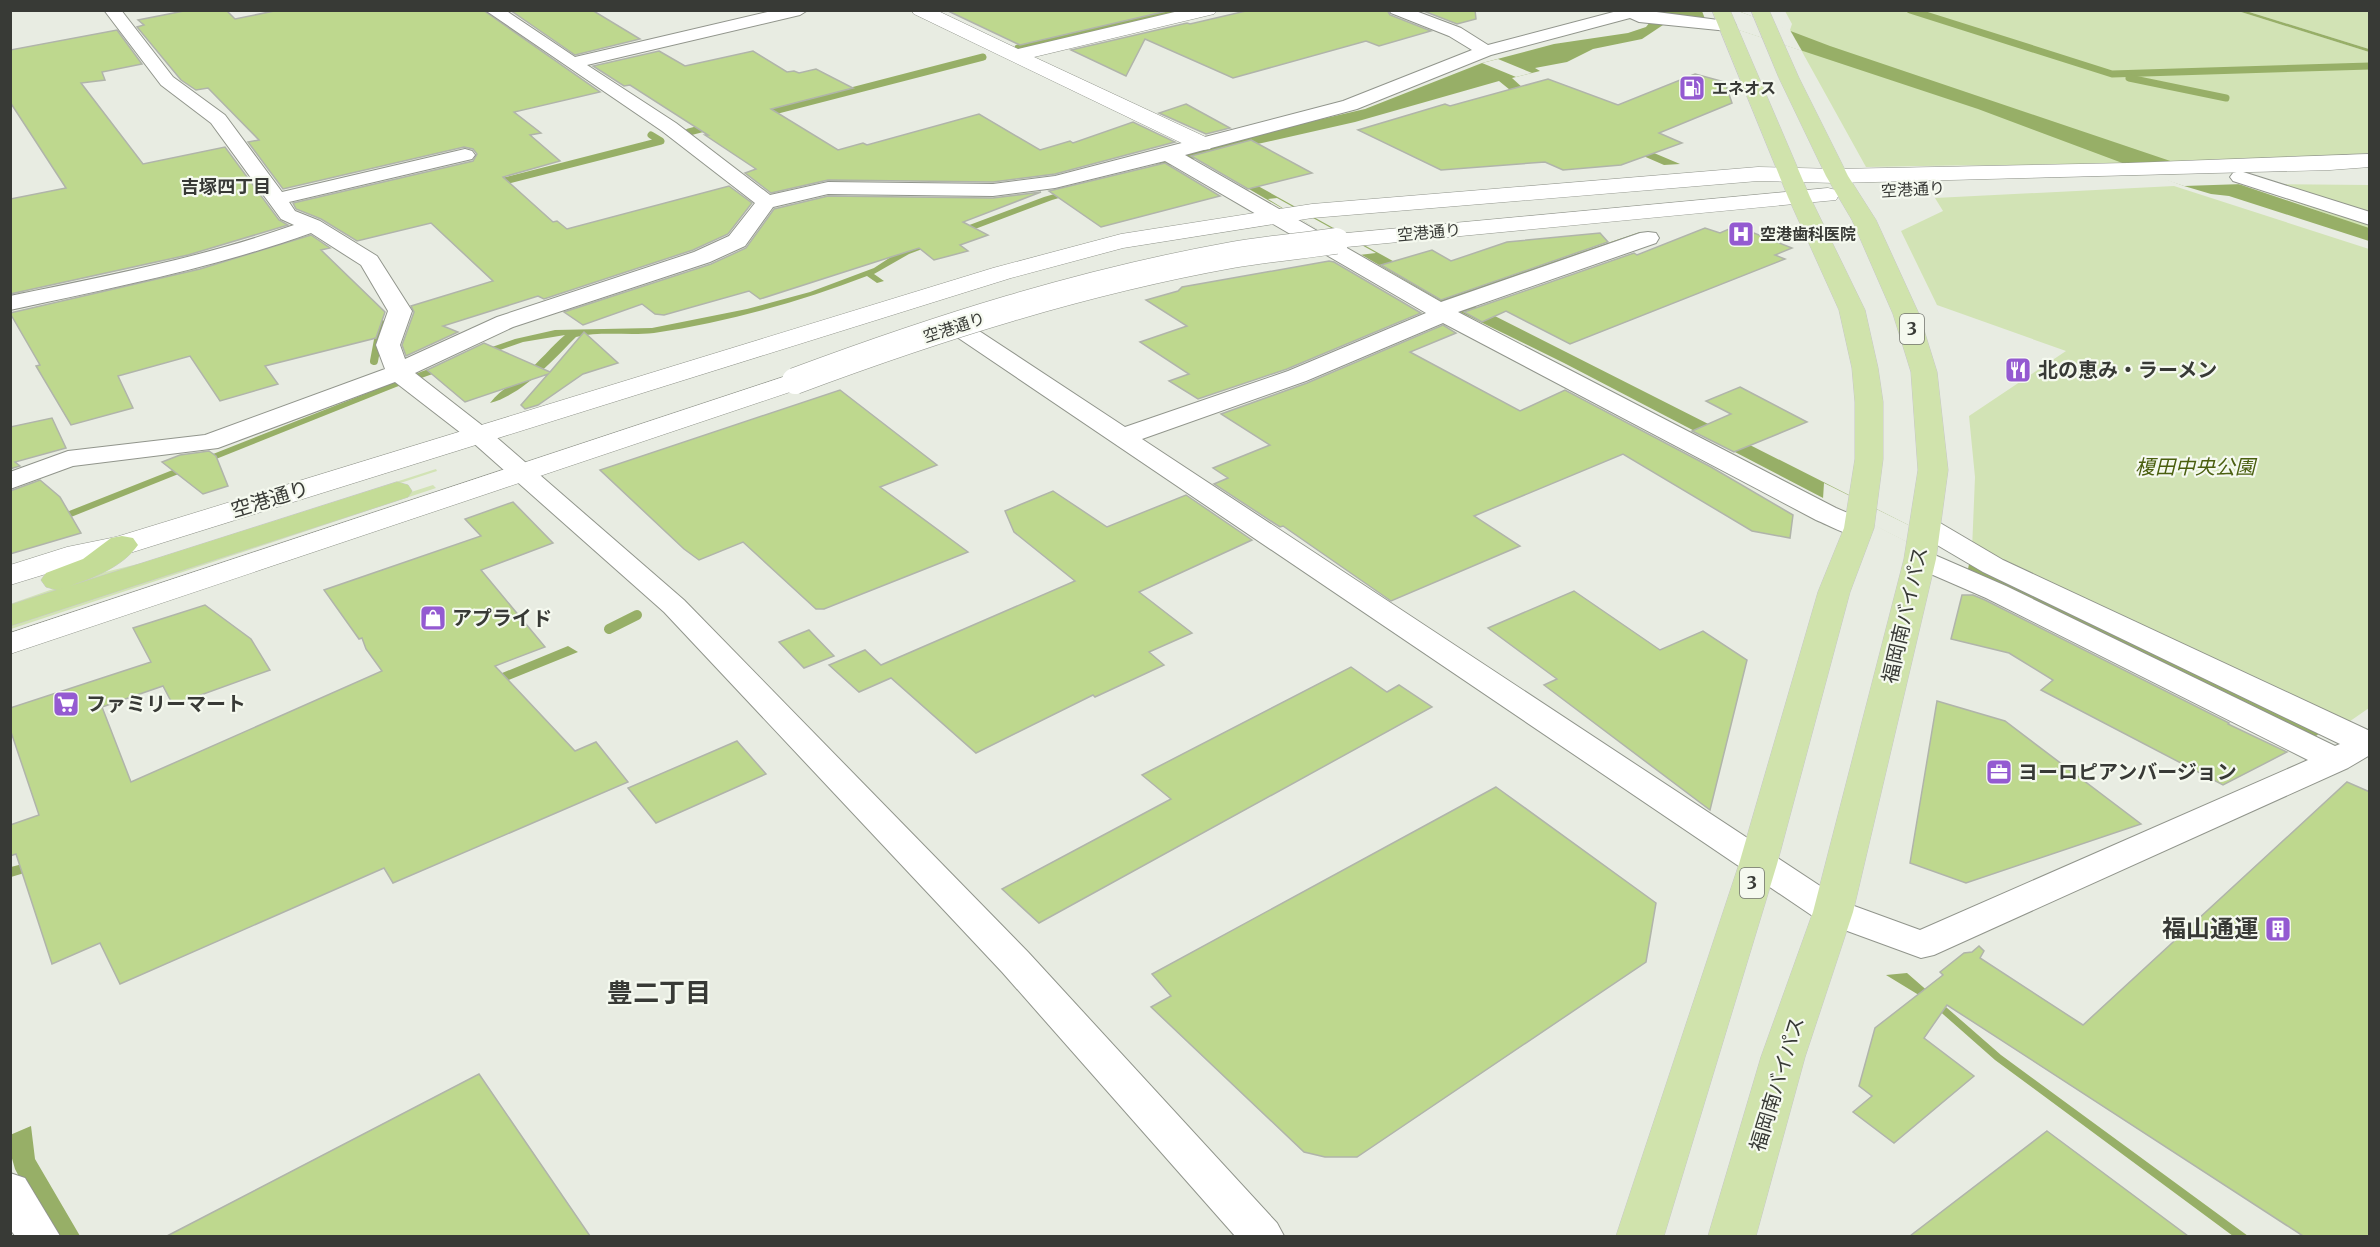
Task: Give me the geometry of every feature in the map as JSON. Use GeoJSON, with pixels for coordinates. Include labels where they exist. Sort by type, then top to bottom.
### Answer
{"type":"FeatureCollection","features":[{"type":"Feature","properties":{"kind":"highway","name":"3"},"geometry":{"type":"LineString","coordinates":[[1640,1236],[1758,864],[1834,592],[1861,512],[1869,448],[1869,402],[1865,368],[1852,310],[1796,187],[1724,18]]}},
{"type":"Feature","properties":{"kind":"highway","name":"福岡南バイパス"},"geometry":{"type":"LineString","coordinates":[[1732,1236],[1783,1057],[1833,912],[1922,543],[1933,470],[1924,372],[1896,287],[1864,220],[1842,185],[1766,24]]}},
{"type":"Feature","properties":{"kind":"highway"},"geometry":{"type":"LineString","coordinates":[[10,616],[397,491]]}},
{"type":"Feature","properties":{"kind":"highway"},"geometry":{"type":"LineString","coordinates":[[10,598],[94,566],[122,545]]}},
{"type":"Feature","properties":{"kind":"street"},"geometry":{"type":"LineString","coordinates":[[111,10],[167,81],[218,119],[288,215],[313,225],[369,261],[400,311],[388,345],[405,377],[479,435],[674,606],[1015,962],[1262,1236]]}},
{"type":"Feature","properties":{"kind":"street"},"geometry":{"type":"LineString","coordinates":[[493,10],[669,127],[766,202]]}},
{"type":"Feature","properties":{"kind":"street"},"geometry":{"type":"LineString","coordinates":[[571,63],[800,10]]}},
{"type":"Feature","properties":{"kind":"street"},"geometry":{"type":"LineString","coordinates":[[920,10],[1202,144]]}},
{"type":"Feature","properties":{"kind":"street"},"geometry":{"type":"LineString","coordinates":[[1014,56],[1208,10]]}},
{"type":"Feature","properties":{"kind":"street"},"geometry":{"type":"LineString","coordinates":[[1397,10],[1455,32],[1485,51]]}},
{"type":"Feature","properties":{"kind":"street"},"geometry":{"type":"LineString","coordinates":[[10,481],[68,459],[209,442],[405,377],[505,322],[702,256],[737,240],[766,202],[828,188],[931,191],[1003,189],[1055,182],[1175,158],[1202,144],[1350,105],[1485,51],[1630,12],[1639,17],[1672,20],[1724,18]]}},
{"type":"Feature","properties":{"kind":"street"},"geometry":{"type":"LineString","coordinates":[[277,199],[465,155]]}},
{"type":"Feature","properties":{"kind":"street"},"geometry":{"type":"LineString","coordinates":[[1175,158],[1273,216],[1446,311],[1826,514],[1861,512]]}},
{"type":"Feature","properties":{"kind":"street"},"geometry":{"type":"LineString","coordinates":[[1842,185],[2370,160]]}},
{"type":"Feature","properties":{"kind":"street","name":"空港通り"},"geometry":{"type":"LineString","coordinates":[[10,576],[78,554],[122,545],[1002,273],[1121,241],[1312,211],[1758,174],[1796,187]]}},
{"type":"Feature","properties":{"kind":"street","name":"空港通り"},"geometry":{"type":"LineString","coordinates":[[10,644],[795,381],[863,356],[1036,300],[1234,255],[1796,187],[2156,178],[2370,176]]}},
{"type":"Feature","properties":{"kind":"street"},"geometry":{"type":"LineString","coordinates":[[2240,177],[2370,219]]}},
{"type":"Feature","properties":{"kind":"street"},"geometry":{"type":"LineString","coordinates":[[10,303],[172,269],[263,243],[313,225]]}},
{"type":"Feature","properties":{"kind":"street"},"geometry":{"type":"LineString","coordinates":[[1122,437],[1297,376],[1471,300],[1648,237]]}},
{"type":"Feature","properties":{"kind":"street"},"geometry":{"type":"LineString","coordinates":[[956,326],[1758,864],[1833,912],[1922,945],[2336,760],[2368,742]]}},
{"type":"Feature","properties":{"kind":"street"},"geometry":{"type":"LineString","coordinates":[[397,491],[503,463],[521,472]]}},
{"type":"Feature","properties":{"kind":"street"},"geometry":{"type":"LineString","coordinates":[[1922,543],[1993,566],[2368,742]]}},
{"type":"Feature","properties":{"kind":"street"},"geometry":{"type":"LineString","coordinates":[[1922,543],[1996,592],[2336,760]]}},
{"type":"Feature","properties":{"kind":"street"},"geometry":{"type":"LineString","coordinates":[[10,1191],[38,1236]]}},
{"type":"Feature","properties":{"kind":"green space"},"geometry":{"type":"Polygon","coordinates":[[[1785,11],[2238,11],[2369,52],[2369,153],[2181,163],[1866,167],[1790,30],[1792,24],[1785,11]]]}},
{"type":"Feature","properties":{"kind":"green space"},"geometry":{"type":"Polygon","coordinates":[[[2246,11],[2369,11],[2369,49],[2246,11]]]}},
{"type":"Feature","properties":{"kind":"green space"},"geometry":{"type":"Polygon","coordinates":[[[2245,184],[2369,185],[2369,229],[2245,184]]]}},
{"type":"Feature","properties":{"kind":"green space","name":"榎田中央公園"},"geometry":{"type":"Polygon","coordinates":[[[2174,186],[2369,249],[2369,708],[2343,726],[1972,550],[1975,477],[1969,416],[2066,351],[1937,305],[1901,231],[1943,211],[1935,198],[2174,186]]]}},
{"type":"Feature","properties":{"kind":"green space"},"geometry":{"type":"Polygon","coordinates":[[[436,469],[437,471],[95,583],[101,592],[433,485],[436,488],[11,629],[10,604],[93,575],[154,560],[436,469]]]}},
{"type":"Feature","properties":{"kind":"shaded area"},"geometry":{"type":"Polygon","coordinates":[[[1649,11],[1738,11],[1830,46],[2369,228],[2369,241],[2229,196],[2211,194],[2184,186],[1978,109],[1706,19],[1678,15],[1642,39],[1593,49],[1567,62],[1535,68],[1540,71],[1512,78],[1543,106],[1680,164],[1664,165],[1531,107],[1499,81],[1355,122],[1204,156],[1454,295],[1640,232],[1647,234],[1473,305],[2320,733],[2312,739],[1967,573],[1564,363],[1456,310],[1196,158],[1052,200],[909,254],[874,274],[884,281],[877,283],[867,276],[762,310],[654,333],[595,334],[576,337],[525,385],[514,393],[490,403],[532,368],[565,335],[523,342],[396,387],[11,541],[11,534],[423,371],[515,339],[555,330],[652,328],[747,309],[810,292],[874,268],[900,251],[1044,197],[1155,165],[1206,146],[1365,109],[1482,63],[1554,44],[1628,33],[1646,27],[1650,22],[1651,13],[1649,11]]]}},
{"type":"Feature","properties":{"kind":"shaded area"},"geometry":{"type":"Polygon","coordinates":[[[2238,11],[2246,11],[2369,49],[2369,52],[2238,11]]]}},
{"type":"Feature","properties":{"kind":"shaded area"},"geometry":{"type":"Polygon","coordinates":[[[568,646],[578,652],[51,865],[11,877],[11,867],[64,853],[568,646]]]}},
{"type":"Feature","properties":{"kind":"shaded area"},"geometry":{"type":"Polygon","coordinates":[[[1907,973],[2001,1055],[2248,1236],[2233,1236],[1995,1060],[1927,1000],[1886,975],[1907,973]]]}},
{"type":"Feature","properties":{"kind":"shaded area"},"geometry":{"type":"Polygon","coordinates":[[[31,1126],[35,1159],[80,1236],[50,1236],[15,1169],[11,1155],[10,1135],[31,1126]]]}},
{"type":"Feature","properties":{"kind":"pier"},"geometry":{"type":"Polygon","coordinates":[[[1702,11],[1738,11],[1790,30],[1802,51],[1705,19],[1702,11]]]}},
{"type":"Feature","properties":{"kind":"pier"},"geometry":{"type":"Polygon","coordinates":[[[1498,59],[1532,73],[1516,77],[1482,63],[1498,59]]]}},
{"type":"Feature","properties":{"kind":"pier"},"geometry":{"type":"Polygon","coordinates":[[[2180,163],[2243,184],[2184,186],[2121,165],[2180,163]]]}},
{"type":"Feature","properties":{"kind":"pier"},"geometry":{"type":"Polygon","coordinates":[[[1277,198],[1376,253],[1359,255],[1268,199],[1277,198]]]}},
{"type":"Feature","properties":{"kind":"pier"},"geometry":{"type":"Polygon","coordinates":[[[1824,483],[1971,556],[1967,573],[1823,499],[1824,483]]]}},
{"type":"Feature","properties":{"kind":"building"},"geometry":{"type":"Polygon","coordinates":[[[189,10],[226,10],[235,19],[279,10],[483,10],[600,92],[514,112],[541,133],[530,135],[560,161],[503,177],[553,222],[557,221],[567,229],[729,186],[752,203],[728,234],[693,250],[544,299],[538,296],[443,326],[458,332],[406,356],[402,345],[414,312],[411,306],[493,281],[431,223],[357,241],[321,219],[296,209],[293,203],[473,161],[477,154],[473,149],[464,147],[283,189],[248,142],[259,140],[208,88],[196,90],[181,80],[137,27],[144,25],[138,20],[189,10]]]}},
{"type":"Feature","properties":{"kind":"building"},"geometry":{"type":"Polygon","coordinates":[[[510,10],[592,10],[640,39],[575,55],[510,10]]]}},
{"type":"Feature","properties":{"kind":"building"},"geometry":{"type":"Polygon","coordinates":[[[946,10],[1159,10],[1163,12],[1020,45],[946,10]]]}},
{"type":"Feature","properties":{"kind":"building"},"geometry":{"type":"Polygon","coordinates":[[[1250,10],[1387,10],[1390,15],[1431,31],[1379,46],[1366,41],[1233,78],[1145,39],[1126,76],[1071,50],[1187,23],[1250,10]]]}},
{"type":"Feature","properties":{"kind":"building"},"geometry":{"type":"Polygon","coordinates":[[[1421,10],[1475,10],[1476,19],[1457,24],[1421,10]]]}},
{"type":"Feature","properties":{"kind":"building"},"geometry":{"type":"Polygon","coordinates":[[[117,30],[142,64],[102,72],[105,80],[81,83],[143,164],[225,147],[279,220],[288,225],[188,255],[10,294],[10,199],[66,188],[10,102],[10,50],[117,30]]]}},
{"type":"Feature","properties":{"kind":"building"},"geometry":{"type":"Polygon","coordinates":[[[659,51],[685,66],[753,51],[787,72],[799,73],[816,69],[853,88],[771,109],[838,150],[863,143],[867,145],[979,114],[1040,150],[1070,141],[1073,143],[1133,122],[1175,142],[1055,174],[993,182],[828,180],[771,193],[745,173],[756,169],[630,85],[624,86],[593,66],[659,51]]]}},
{"type":"Feature","properties":{"kind":"building"},"geometry":{"type":"Polygon","coordinates":[[[1695,74],[1725,82],[1732,103],[1659,133],[1682,143],[1621,165],[1563,170],[1545,162],[1441,170],[1358,130],[1445,104],[1450,106],[1548,79],[1618,105],[1695,74]]]}},
{"type":"Feature","properties":{"kind":"building"},"geometry":{"type":"Polygon","coordinates":[[[1186,104],[1230,128],[1206,134],[1159,113],[1186,104]]]}},
{"type":"Feature","properties":{"kind":"building"},"geometry":{"type":"Polygon","coordinates":[[[1251,140],[1312,173],[1248,189],[1191,156],[1251,140]]]}},
{"type":"Feature","properties":{"kind":"building"},"geometry":{"type":"Polygon","coordinates":[[[1165,163],[1220,196],[1101,227],[1049,191],[1165,163]]]}},
{"type":"Feature","properties":{"kind":"building"},"geometry":{"type":"Polygon","coordinates":[[[1041,192],[963,222],[988,235],[960,245],[968,251],[934,260],[919,248],[760,299],[749,291],[664,315],[655,314],[642,304],[583,325],[564,312],[711,264],[746,248],[774,209],[828,196],[993,198],[1041,192]]]}},
{"type":"Feature","properties":{"kind":"building"},"geometry":{"type":"Polygon","coordinates":[[[1736,226],[1792,248],[1775,255],[1785,259],[1570,344],[1506,311],[1482,322],[1464,312],[1634,253],[1637,255],[1705,228],[1720,233],[1736,226]]]}},
{"type":"Feature","properties":{"kind":"building"},"geometry":{"type":"Polygon","coordinates":[[[1600,233],[1608,242],[1441,300],[1381,265],[1432,250],[1451,261],[1507,242],[1600,233]]]}},
{"type":"Feature","properties":{"kind":"building"},"geometry":{"type":"Polygon","coordinates":[[[311,235],[330,248],[321,250],[385,312],[376,338],[265,366],[278,384],[220,401],[190,356],[118,376],[133,408],[71,425],[36,366],[40,365],[10,313],[200,269],[311,235]]]}},
{"type":"Feature","properties":{"kind":"building"},"geometry":{"type":"Polygon","coordinates":[[[1329,261],[1421,313],[1287,369],[1198,399],[1169,381],[1189,374],[1140,342],[1187,326],[1146,300],[1178,291],[1182,287],[1329,261]]]}},
{"type":"Feature","properties":{"kind":"building"},"geometry":{"type":"Polygon","coordinates":[[[1443,325],[1456,333],[1410,352],[1520,411],[1565,390],[1711,467],[1793,515],[1790,538],[1752,531],[1623,454],[1474,516],[1520,546],[1391,601],[1283,526],[1280,527],[1214,484],[1228,478],[1213,468],[1270,445],[1221,414],[1307,383],[1443,325]]]}},
{"type":"Feature","properties":{"kind":"building"},"geometry":{"type":"Polygon","coordinates":[[[584,332],[618,363],[583,374],[538,405],[525,409],[521,405],[548,374],[465,402],[427,370],[484,343],[550,372],[584,332]]]}},
{"type":"Feature","properties":{"kind":"building"},"geometry":{"type":"Polygon","coordinates":[[[1740,387],[1807,422],[1734,452],[1692,431],[1731,414],[1706,401],[1740,387]]]}},
{"type":"Feature","properties":{"kind":"building"},"geometry":{"type":"Polygon","coordinates":[[[840,390],[937,465],[880,487],[968,552],[824,609],[816,609],[743,542],[699,560],[684,549],[600,470],[840,390]]]}},
{"type":"Feature","properties":{"kind":"building"},"geometry":{"type":"Polygon","coordinates":[[[52,418],[66,448],[15,462],[20,466],[10,469],[10,427],[52,418]]]}},
{"type":"Feature","properties":{"kind":"building"},"geometry":{"type":"Polygon","coordinates":[[[209,451],[216,456],[228,486],[203,494],[162,462],[180,455],[209,451]]]}},
{"type":"Feature","properties":{"kind":"building"},"geometry":{"type":"Polygon","coordinates":[[[40,480],[60,497],[81,533],[10,554],[10,491],[40,480]]]}},
{"type":"Feature","properties":{"kind":"building"},"geometry":{"type":"Polygon","coordinates":[[[1053,491],[1107,527],[1186,495],[1252,540],[1139,592],[1192,633],[1149,652],[1164,665],[1095,697],[1093,695],[976,753],[891,678],[859,692],[829,665],[865,650],[881,665],[1075,581],[1014,532],[1005,511],[1053,491]]]}},
{"type":"Feature","properties":{"kind":"building"},"geometry":{"type":"Polygon","coordinates":[[[513,502],[553,543],[481,570],[545,647],[495,666],[575,751],[596,742],[628,782],[393,883],[384,868],[120,984],[100,943],[52,964],[16,854],[10,856],[10,825],[39,815],[10,729],[10,708],[151,662],[133,628],[205,605],[251,639],[270,670],[173,705],[163,686],[102,707],[131,782],[382,671],[366,649],[362,638],[359,639],[324,590],[481,536],[465,519],[513,502]]]}},
{"type":"Feature","properties":{"kind":"building"},"geometry":{"type":"Polygon","coordinates":[[[1574,591],[1660,650],[1703,631],[1747,660],[1710,810],[1544,685],[1557,679],[1488,628],[1574,591]]]}},
{"type":"Feature","properties":{"kind":"building"},"geometry":{"type":"Polygon","coordinates":[[[1962,595],[1973,595],[1985,600],[2287,752],[2223,785],[2041,690],[2053,680],[2009,653],[1951,639],[1962,595]]]}},
{"type":"Feature","properties":{"kind":"building"},"geometry":{"type":"Polygon","coordinates":[[[809,630],[834,656],[804,668],[779,642],[809,630]]]}},
{"type":"Feature","properties":{"kind":"building"},"geometry":{"type":"Polygon","coordinates":[[[1351,667],[1387,692],[1399,685],[1432,707],[1039,923],[1002,889],[1171,799],[1142,775],[1351,667]]]}},
{"type":"Feature","properties":{"kind":"building","name":"ヨーロピアンバージョン"},"geometry":{"type":"Polygon","coordinates":[[[1937,701],[2005,721],[2141,824],[1966,883],[1910,863],[1937,701]]]}},
{"type":"Feature","properties":{"kind":"building"},"geometry":{"type":"Polygon","coordinates":[[[737,741],[766,774],[656,823],[628,788],[737,741]]]}},
{"type":"Feature","properties":{"kind":"building","name":"福山通運"},"geometry":{"type":"Polygon","coordinates":[[[2347,782],[2370,792],[2370,1236],[2303,1236],[1947,1005],[1924,1038],[1974,1076],[1894,1143],[1853,1112],[1872,1096],[1859,1086],[1875,1028],[1943,975],[1940,972],[1964,953],[1972,952],[1979,946],[1984,951],[1980,958],[2083,1025],[2347,782]]]}},
{"type":"Feature","properties":{"kind":"building"},"geometry":{"type":"Polygon","coordinates":[[[1496,787],[1656,903],[1646,962],[1357,1157],[1325,1157],[1304,1152],[1151,1007],[1171,996],[1152,974],[1496,787]]]}},
{"type":"Feature","properties":{"kind":"building"},"geometry":{"type":"Polygon","coordinates":[[[479,1074],[590,1236],[167,1236],[479,1074]]]}},
{"type":"Feature","properties":{"kind":"building"},"geometry":{"type":"Polygon","coordinates":[[[2047,1131],[2188,1236],[1910,1236],[2047,1131]]]}},
{"type":"Feature","properties":{"kind":"waterway"},"geometry":{"type":"LineString","coordinates":[[1018,48],[1179,10]]}},
{"type":"Feature","properties":{"kind":"waterway"},"geometry":{"type":"LineString","coordinates":[[1910,10],[2112,74],[2370,66]]}},
{"type":"Feature","properties":{"kind":"waterway"},"geometry":{"type":"LineString","coordinates":[[762,114],[983,57]]}},
{"type":"Feature","properties":{"kind":"waterway"},"geometry":{"type":"LineString","coordinates":[[2129,78],[2226,98]]}},
{"type":"Feature","properties":{"kind":"waterway"},"geometry":{"type":"LineString","coordinates":[[689,132],[712,126]]}},
{"type":"Feature","properties":{"kind":"waterway"},"geometry":{"type":"LineString","coordinates":[[493,184],[661,141],[651,135]]}},
{"type":"Feature","properties":{"kind":"waterway"},"geometry":{"type":"LineString","coordinates":[[374,361],[381,324]]}},
{"type":"Feature","properties":{"kind":"waterway"},"geometry":{"type":"LineString","coordinates":[[609,629],[637,615]]}},
{"type":"Feature","properties":{"kind":"place","name":"エネオス"},"geometry":{"type":"Point","coordinates":[1692,88]}},
{"type":"Feature","properties":{"kind":"place","name":"空港歯科医院"},"geometry":{"type":"Point","coordinates":[1741,234]}},
{"type":"Feature","properties":{"kind":"place","name":"北の恵み・ラーメン"},"geometry":{"type":"Point","coordinates":[2018,370]}},
{"type":"Feature","properties":{"kind":"place","name":"アプライド"},"geometry":{"type":"Point","coordinates":[433,618]}},
{"type":"Feature","properties":{"kind":"place","name":"ファミリーマート"},"geometry":{"type":"Point","coordinates":[66,704]}},
{"type":"Feature","properties":{"kind":"place","name":"ヨーロピアンバージョン"},"geometry":{"type":"Point","coordinates":[1999,772]}},
{"type":"Feature","properties":{"kind":"place","name":"福山通運"},"geometry":{"type":"Point","coordinates":[2278,929]}},
{"type":"Feature","properties":{"kind":"district","name":"吉塚四丁目"},"geometry":{"type":"Point","coordinates":[226,187]}},
{"type":"Feature","properties":{"kind":"district","name":"豊二丁目"},"geometry":{"type":"Point","coordinates":[659,993]}}]}
